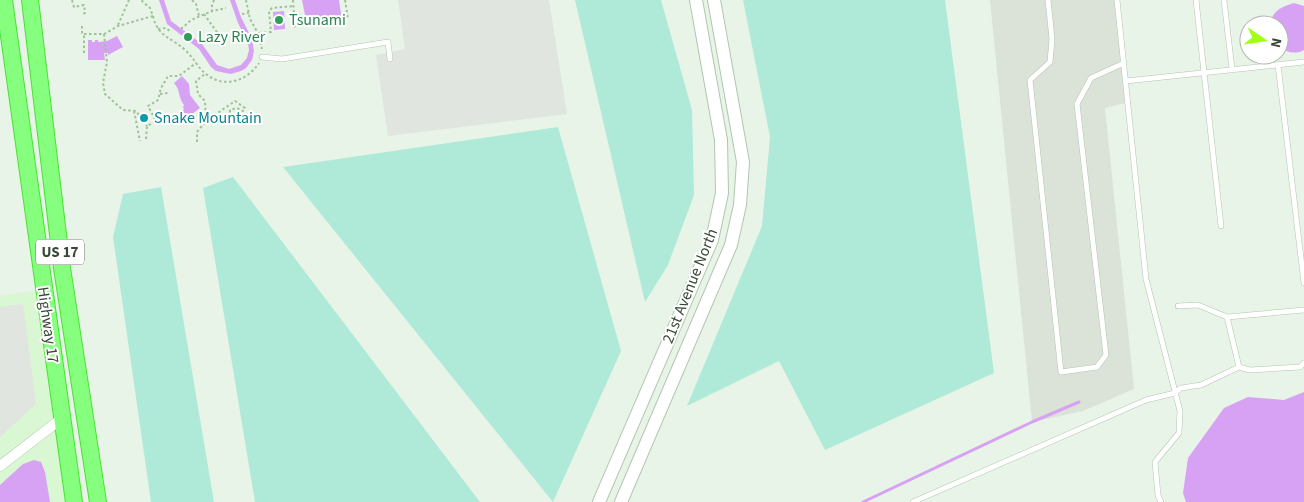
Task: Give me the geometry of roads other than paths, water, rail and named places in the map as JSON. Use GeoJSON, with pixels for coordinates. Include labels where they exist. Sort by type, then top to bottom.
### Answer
{"type":"FeatureCollection","features":[{"type":"Feature","properties":{"kind":"highway","name":"Highway 17"},"geometry":{"type":"LineString","coordinates":[[4,0],[74,502]]}},
{"type":"Feature","properties":{"kind":"highway","name":"Highway 17"},"geometry":{"type":"LineString","coordinates":[[30,0],[62,268],[98,502]]}},
{"type":"Feature","properties":{"kind":"street","name":"21st Avenue North"},"geometry":{"type":"LineString","coordinates":[[599,502],[712,240],[722,193],[721,140],[696,0]]}},
{"type":"Feature","properties":{"kind":"street","name":"21st Avenue North"},"geometry":{"type":"LineString","coordinates":[[621,502],[731,245],[740,205],[743,162],[714,0]]}},
{"type":"Feature","properties":{"kind":"street"},"geometry":{"type":"LineString","coordinates":[[0,466],[61,419]]}},
{"type":"Feature","properties":{"kind":"lane"},"geometry":{"type":"LineString","coordinates":[[1048,0],[1052,39],[1050,62],[1030,80],[1061,372],[1097,367],[1106,355],[1077,104],[1091,78],[1124,64]]}},
{"type":"Feature","properties":{"kind":"lane"},"geometry":{"type":"LineString","coordinates":[[1116,0],[1146,279],[1180,411],[1179,433],[1155,462],[1160,502]]}},
{"type":"Feature","properties":{"kind":"lane"},"geometry":{"type":"LineString","coordinates":[[1196,0],[1221,226]]}},
{"type":"Feature","properties":{"kind":"lane"},"geometry":{"type":"LineString","coordinates":[[1224,0],[1232,69]]}},
{"type":"Feature","properties":{"kind":"lane"},"geometry":{"type":"LineString","coordinates":[[262,57],[282,59],[388,42],[390,59]]}},
{"type":"Feature","properties":{"kind":"lane"},"geometry":{"type":"LineString","coordinates":[[1289,64],[1304,62]]}},
{"type":"Feature","properties":{"kind":"lane"},"geometry":{"type":"LineString","coordinates":[[1126,81],[1278,65],[1304,280]]}},
{"type":"Feature","properties":{"kind":"lane"},"geometry":{"type":"LineString","coordinates":[[1178,306],[1198,305],[1227,317],[1304,310]]}},
{"type":"Feature","properties":{"kind":"lane"},"geometry":{"type":"LineString","coordinates":[[1227,317],[1239,367]]}},
{"type":"Feature","properties":{"kind":"lane"},"geometry":{"type":"LineString","coordinates":[[913,502],[1146,400],[1175,393],[1181,388],[1201,385],[1239,367],[1250,370],[1300,367],[1304,364]]}},
{"type":"Feature","properties":{"kind":"waterway"},"geometry":{"type":"LineString","coordinates":[[863,502],[1032,422],[1079,402]]}},
{"type":"Feature","properties":{"kind":"place","name":"Tsunami"},"geometry":{"type":"Point","coordinates":[279,20]}},
{"type":"Feature","properties":{"kind":"place","name":"Lazy River"},"geometry":{"type":"Point","coordinates":[188,37]}},
{"type":"Feature","properties":{"kind":"place","name":"Snake Mountain"},"geometry":{"type":"Point","coordinates":[144,118]}}]}
